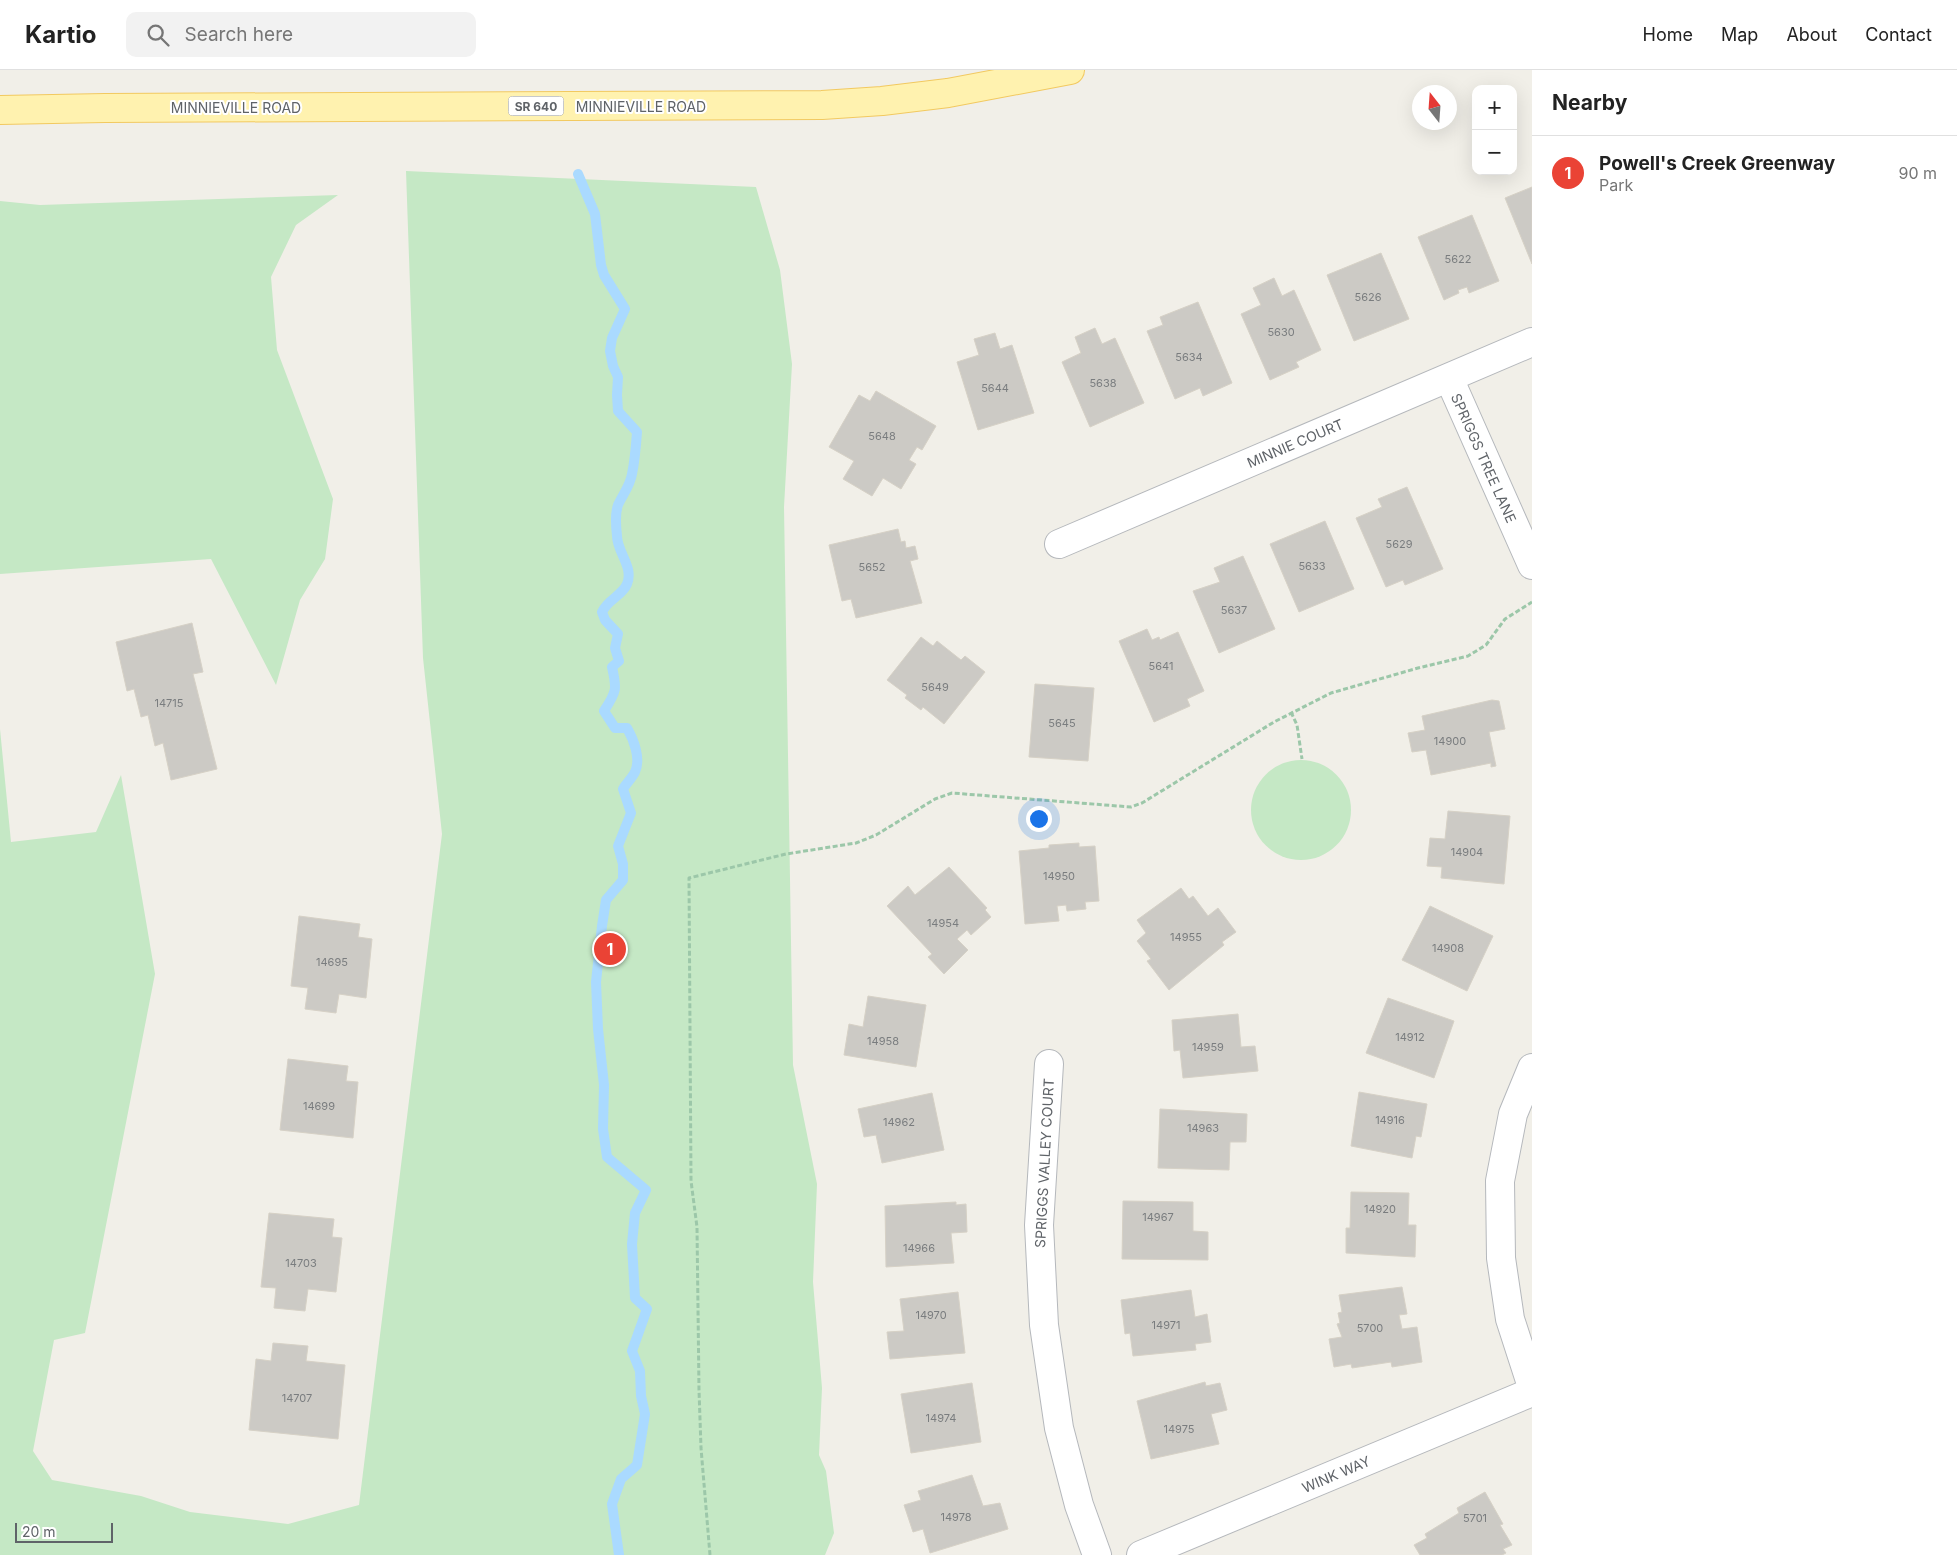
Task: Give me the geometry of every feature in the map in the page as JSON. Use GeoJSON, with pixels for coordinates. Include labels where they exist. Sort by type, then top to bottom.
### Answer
{"type":"FeatureCollection","features":[{"type":"Feature","properties":{"kind":"main road","name":"MINNIEVILLE ROAD"},"geometry":{"type":"LineString","coordinates":[[0,110],[822,105],[882,101],[948,93],[1070,70]]}},
{"type":"Feature","properties":{"kind":"street","name":"MINNIE COURT"},"geometry":{"type":"LineString","coordinates":[[1059,544],[1532,342]]}},
{"type":"Feature","properties":{"kind":"street","name":"SPRIGGS TREE LANE"},"geometry":{"type":"LineString","coordinates":[[1449,378],[1532,566]]}},
{"type":"Feature","properties":{"kind":"street","name":"SPRIGGS VALLEY COURT"},"geometry":{"type":"LineString","coordinates":[[1049,1064],[1039,1224],[1044,1325],[1059,1428],[1079,1505],[1097,1555]]}},
{"type":"Feature","properties":{"kind":"street"},"geometry":{"type":"LineString","coordinates":[[1532,1068],[1513,1114],[1500,1181],[1501,1258],[1510,1319],[1532,1387]]}},
{"type":"Feature","properties":{"kind":"street","name":"WINK WAY"},"geometry":{"type":"LineString","coordinates":[[1141,1555],[1532,1392]]}},
{"type":"Feature","properties":{"kind":"path"},"geometry":{"type":"LineString","coordinates":[[710,1555],[701,1448],[697,1227],[691,1182],[689,878],[786,854],[856,843],[876,835],[935,799],[952,793],[1131,807],[1156,796],[1291,712],[1331,693],[1410,670],[1468,656],[1486,645],[1505,618],[1532,602]]}},
{"type":"Feature","properties":{"kind":"path"},"geometry":{"type":"LineString","coordinates":[[1291,712],[1297,725],[1302,760]]}},
{"type":"Feature","properties":{"kind":"green space"},"geometry":{"type":"Polygon","coordinates":[[[406,171],[756,187],[780,270],[792,364],[784,507],[793,1065],[817,1184],[813,1282],[822,1388],[819,1455],[826,1471],[834,1533],[825,1555],[0,1555],[0,729],[11,842],[96,832],[121,775],[155,974],[85,1333],[54,1340],[33,1451],[52,1480],[141,1496],[190,1512],[288,1524],[359,1505],[442,834],[423,658],[406,171]]]}},
{"type":"Feature","properties":{"kind":"green space"},"geometry":{"type":"Polygon","coordinates":[[[338,195],[296,225],[271,277],[277,350],[333,499],[325,559],[300,600],[276,685],[211,559],[0,574],[0,201],[40,205],[338,195]]]}},
{"type":"Feature","properties":{"kind":"green space"},"geometry":{"type":"Polygon","coordinates":[[[1301,760],[1320,763],[1337,774],[1348,791],[1351,810],[1348,829],[1337,846],[1320,857],[1301,860],[1282,857],[1265,846],[1254,829],[1251,810],[1254,791],[1265,774],[1282,763],[1301,760]]]}},
{"type":"Feature","properties":{"kind":"building"},"geometry":{"type":"Polygon","coordinates":[[[1532,187],[1532,264],[1505,198],[1532,187]]]}},
{"type":"Feature","properties":{"kind":"building"},"geometry":{"type":"Polygon","coordinates":[[[1472,215],[1499,281],[1469,293],[1467,287],[1458,290],[1459,293],[1444,300],[1418,237],[1472,215]]]}},
{"type":"Feature","properties":{"kind":"building"},"geometry":{"type":"Polygon","coordinates":[[[1381,253],[1409,319],[1354,341],[1327,275],[1381,253]]]}},
{"type":"Feature","properties":{"kind":"building"},"geometry":{"type":"Polygon","coordinates":[[[1274,278],[1282,296],[1294,290],[1321,350],[1296,362],[1299,367],[1270,380],[1241,314],[1261,305],[1253,288],[1274,278]]]}},
{"type":"Feature","properties":{"kind":"building"},"geometry":{"type":"Polygon","coordinates":[[[1198,302],[1232,383],[1203,396],[1200,388],[1175,399],[1147,331],[1163,325],[1160,317],[1198,302]]]}},
{"type":"Feature","properties":{"kind":"building"},"geometry":{"type":"Polygon","coordinates":[[[1095,328],[1102,344],[1115,338],[1144,403],[1090,427],[1062,362],[1081,353],[1075,337],[1095,328]]]}},
{"type":"Feature","properties":{"kind":"building"},"geometry":{"type":"Polygon","coordinates":[[[995,333],[1000,349],[1012,345],[1034,413],[978,430],[957,362],[979,355],[974,339],[995,333]]]}},
{"type":"Feature","properties":{"kind":"building"},"geometry":{"type":"Polygon","coordinates":[[[876,391],[936,426],[922,450],[917,447],[909,460],[916,464],[901,489],[883,478],[872,496],[843,479],[854,461],[829,447],[859,395],[870,401],[876,391]]]}},
{"type":"Feature","properties":{"kind":"building"},"geometry":{"type":"Polygon","coordinates":[[[1407,487],[1443,569],[1405,585],[1403,580],[1386,587],[1356,518],[1382,507],[1378,499],[1407,487]]]}},
{"type":"Feature","properties":{"kind":"building"},"geometry":{"type":"Polygon","coordinates":[[[1325,521],[1354,589],[1299,612],[1270,544],[1325,521]]]}},
{"type":"Feature","properties":{"kind":"building"},"geometry":{"type":"Polygon","coordinates":[[[898,529],[901,542],[905,541],[906,548],[915,546],[918,559],[910,561],[922,603],[856,618],[851,599],[842,601],[829,545],[898,529]]]}},
{"type":"Feature","properties":{"kind":"building"},"geometry":{"type":"Polygon","coordinates":[[[1243,556],[1275,629],[1219,653],[1193,591],[1220,582],[1214,568],[1243,556]]]}},
{"type":"Feature","properties":{"kind":"building"},"geometry":{"type":"Polygon","coordinates":[[[192,623],[203,672],[193,674],[217,769],[171,780],[163,743],[155,746],[148,715],[141,717],[134,689],[127,691],[116,642],[192,623]]]}},
{"type":"Feature","properties":{"kind":"building"},"geometry":{"type":"Polygon","coordinates":[[[1147,629],[1152,640],[1159,637],[1160,640],[1178,632],[1204,691],[1187,699],[1190,706],[1154,722],[1119,641],[1147,629]]]}},
{"type":"Feature","properties":{"kind":"building"},"geometry":{"type":"Polygon","coordinates":[[[921,637],[933,646],[937,641],[961,660],[965,656],[985,672],[944,724],[923,707],[921,710],[905,698],[907,695],[887,680],[921,637]]]}},
{"type":"Feature","properties":{"kind":"building"},"geometry":{"type":"Polygon","coordinates":[[[1035,684],[1094,688],[1088,761],[1029,757],[1035,684]]]}},
{"type":"Feature","properties":{"kind":"building"},"geometry":{"type":"Polygon","coordinates":[[[1492,700],[1499,701],[1505,729],[1489,732],[1496,766],[1491,767],[1491,763],[1431,775],[1426,750],[1412,752],[1408,733],[1425,730],[1422,716],[1492,700]]]}},
{"type":"Feature","properties":{"kind":"building"},"geometry":{"type":"Polygon","coordinates":[[[1448,811],[1510,816],[1504,884],[1441,878],[1442,867],[1427,866],[1430,838],[1445,839],[1448,811]]]}},
{"type":"Feature","properties":{"kind":"building"},"geometry":{"type":"Polygon","coordinates":[[[1079,843],[1079,847],[1095,846],[1099,901],[1085,902],[1086,909],[1067,911],[1066,905],[1057,906],[1059,921],[1025,924],[1019,851],[1049,848],[1049,845],[1079,843]]]}},
{"type":"Feature","properties":{"kind":"building"},"geometry":{"type":"Polygon","coordinates":[[[949,867],[987,908],[985,910],[991,917],[971,935],[967,930],[957,939],[968,950],[944,974],[928,957],[932,954],[887,906],[908,886],[915,895],[949,867]]]}},
{"type":"Feature","properties":{"kind":"building"},"geometry":{"type":"Polygon","coordinates":[[[1181,888],[1189,899],[1193,896],[1208,916],[1218,908],[1236,932],[1222,942],[1224,945],[1169,990],[1147,961],[1151,959],[1137,941],[1146,933],[1137,920],[1181,888]]]}},
{"type":"Feature","properties":{"kind":"building"},"geometry":{"type":"Polygon","coordinates":[[[1430,906],[1493,936],[1467,991],[1402,960],[1430,906]]]}},
{"type":"Feature","properties":{"kind":"building"},"geometry":{"type":"Polygon","coordinates":[[[299,916],[360,924],[358,937],[372,939],[366,998],[339,994],[336,1013],[305,1009],[308,988],[291,986],[299,916]]]}},
{"type":"Feature","properties":{"kind":"building"},"geometry":{"type":"Polygon","coordinates":[[[868,996],[926,1005],[916,1067],[844,1055],[849,1024],[863,1027],[868,996]]]}},
{"type":"Feature","properties":{"kind":"building"},"geometry":{"type":"Polygon","coordinates":[[[1388,998],[1454,1021],[1434,1078],[1366,1053],[1388,998]]]}},
{"type":"Feature","properties":{"kind":"building"},"geometry":{"type":"Polygon","coordinates":[[[1238,1014],[1241,1047],[1255,1046],[1258,1071],[1183,1078],[1180,1050],[1174,1051],[1172,1020],[1238,1014]]]}},
{"type":"Feature","properties":{"kind":"building"},"geometry":{"type":"Polygon","coordinates":[[[288,1059],[348,1066],[346,1081],[358,1082],[353,1138],[280,1130],[288,1059]]]}},
{"type":"Feature","properties":{"kind":"building"},"geometry":{"type":"Polygon","coordinates":[[[1359,1092],[1427,1104],[1421,1137],[1416,1136],[1412,1158],[1351,1146],[1359,1092]]]}},
{"type":"Feature","properties":{"kind":"building"},"geometry":{"type":"Polygon","coordinates":[[[932,1093],[944,1150],[882,1163],[876,1135],[864,1137],[858,1109],[932,1093]]]}},
{"type":"Feature","properties":{"kind":"building"},"geometry":{"type":"Polygon","coordinates":[[[1160,1109],[1247,1114],[1246,1142],[1230,1142],[1229,1170],[1158,1168],[1160,1109]]]}},
{"type":"Feature","properties":{"kind":"building"},"geometry":{"type":"Polygon","coordinates":[[[1351,1192],[1409,1193],[1408,1225],[1416,1225],[1415,1257],[1346,1253],[1346,1228],[1350,1228],[1351,1192]]]}},
{"type":"Feature","properties":{"kind":"building"},"geometry":{"type":"Polygon","coordinates":[[[1123,1201],[1193,1202],[1193,1231],[1208,1232],[1208,1260],[1122,1259],[1123,1201]]]}},
{"type":"Feature","properties":{"kind":"building"},"geometry":{"type":"Polygon","coordinates":[[[956,1202],[956,1205],[966,1204],[967,1232],[951,1233],[954,1263],[886,1267],[885,1206],[956,1202]]]}},
{"type":"Feature","properties":{"kind":"building"},"geometry":{"type":"Polygon","coordinates":[[[269,1213],[334,1219],[332,1237],[342,1238],[336,1292],[308,1289],[305,1311],[274,1308],[276,1288],[261,1287],[269,1213]]]}},
{"type":"Feature","properties":{"kind":"building"},"geometry":{"type":"Polygon","coordinates":[[[1402,1287],[1407,1314],[1399,1315],[1402,1329],[1417,1327],[1422,1362],[1392,1367],[1391,1362],[1352,1368],[1351,1364],[1334,1367],[1329,1339],[1342,1337],[1337,1324],[1340,1323],[1338,1313],[1342,1312],[1339,1295],[1402,1287]]]}},
{"type":"Feature","properties":{"kind":"building"},"geometry":{"type":"Polygon","coordinates":[[[1191,1290],[1195,1317],[1207,1314],[1211,1342],[1195,1344],[1196,1350],[1133,1356],[1130,1333],[1125,1334],[1121,1300],[1191,1290]]]}},
{"type":"Feature","properties":{"kind":"building"},"geometry":{"type":"Polygon","coordinates":[[[958,1292],[965,1353],[890,1359],[887,1332],[904,1331],[900,1299],[958,1292]]]}},
{"type":"Feature","properties":{"kind":"building"},"geometry":{"type":"Polygon","coordinates":[[[273,1343],[308,1346],[306,1361],[345,1365],[338,1439],[249,1430],[256,1359],[271,1361],[273,1343]]]}},
{"type":"Feature","properties":{"kind":"building"},"geometry":{"type":"Polygon","coordinates":[[[1205,1382],[1206,1386],[1220,1383],[1227,1410],[1211,1414],[1219,1444],[1151,1459],[1137,1401],[1205,1382]]]}},
{"type":"Feature","properties":{"kind":"building"},"geometry":{"type":"Polygon","coordinates":[[[972,1383],[981,1442],[911,1453],[901,1394],[972,1383]]]}},
{"type":"Feature","properties":{"kind":"building"},"geometry":{"type":"Polygon","coordinates":[[[972,1475],[983,1506],[1000,1503],[1008,1529],[930,1553],[923,1529],[913,1532],[904,1505],[921,1500],[918,1491],[972,1475]]]}},
{"type":"Feature","properties":{"kind":"building"},"geometry":{"type":"Polygon","coordinates":[[[1485,1492],[1503,1524],[1500,1525],[1512,1545],[1503,1549],[1506,1553],[1502,1555],[1420,1555],[1414,1545],[1427,1538],[1425,1534],[1459,1513],[1457,1508],[1485,1492]]]}},
{"type":"Feature","properties":{"kind":"waterway"},"geometry":{"type":"LineString","coordinates":[[578,174],[595,214],[601,265],[604,275],[625,309],[612,338],[610,351],[613,366],[618,377],[618,411],[637,432],[631,478],[618,505],[616,516],[618,542],[627,566],[629,578],[622,592],[602,612],[605,620],[618,634],[615,648],[619,661],[612,667],[615,690],[604,711],[615,728],[627,728],[634,744],[637,767],[623,789],[631,813],[618,846],[623,864],[623,880],[606,900],[596,982],[598,1029],[604,1085],[603,1129],[607,1157],[646,1190],[635,1213],[632,1244],[635,1298],[647,1309],[632,1351],[640,1371],[641,1396],[645,1414],[637,1465],[621,1479],[612,1504],[619,1555]]}},
{"type":"Feature","properties":{"kind":"place","name":"Powell's Creek Greenway"},"geometry":{"type":"Point","coordinates":[610,949]}}]}
